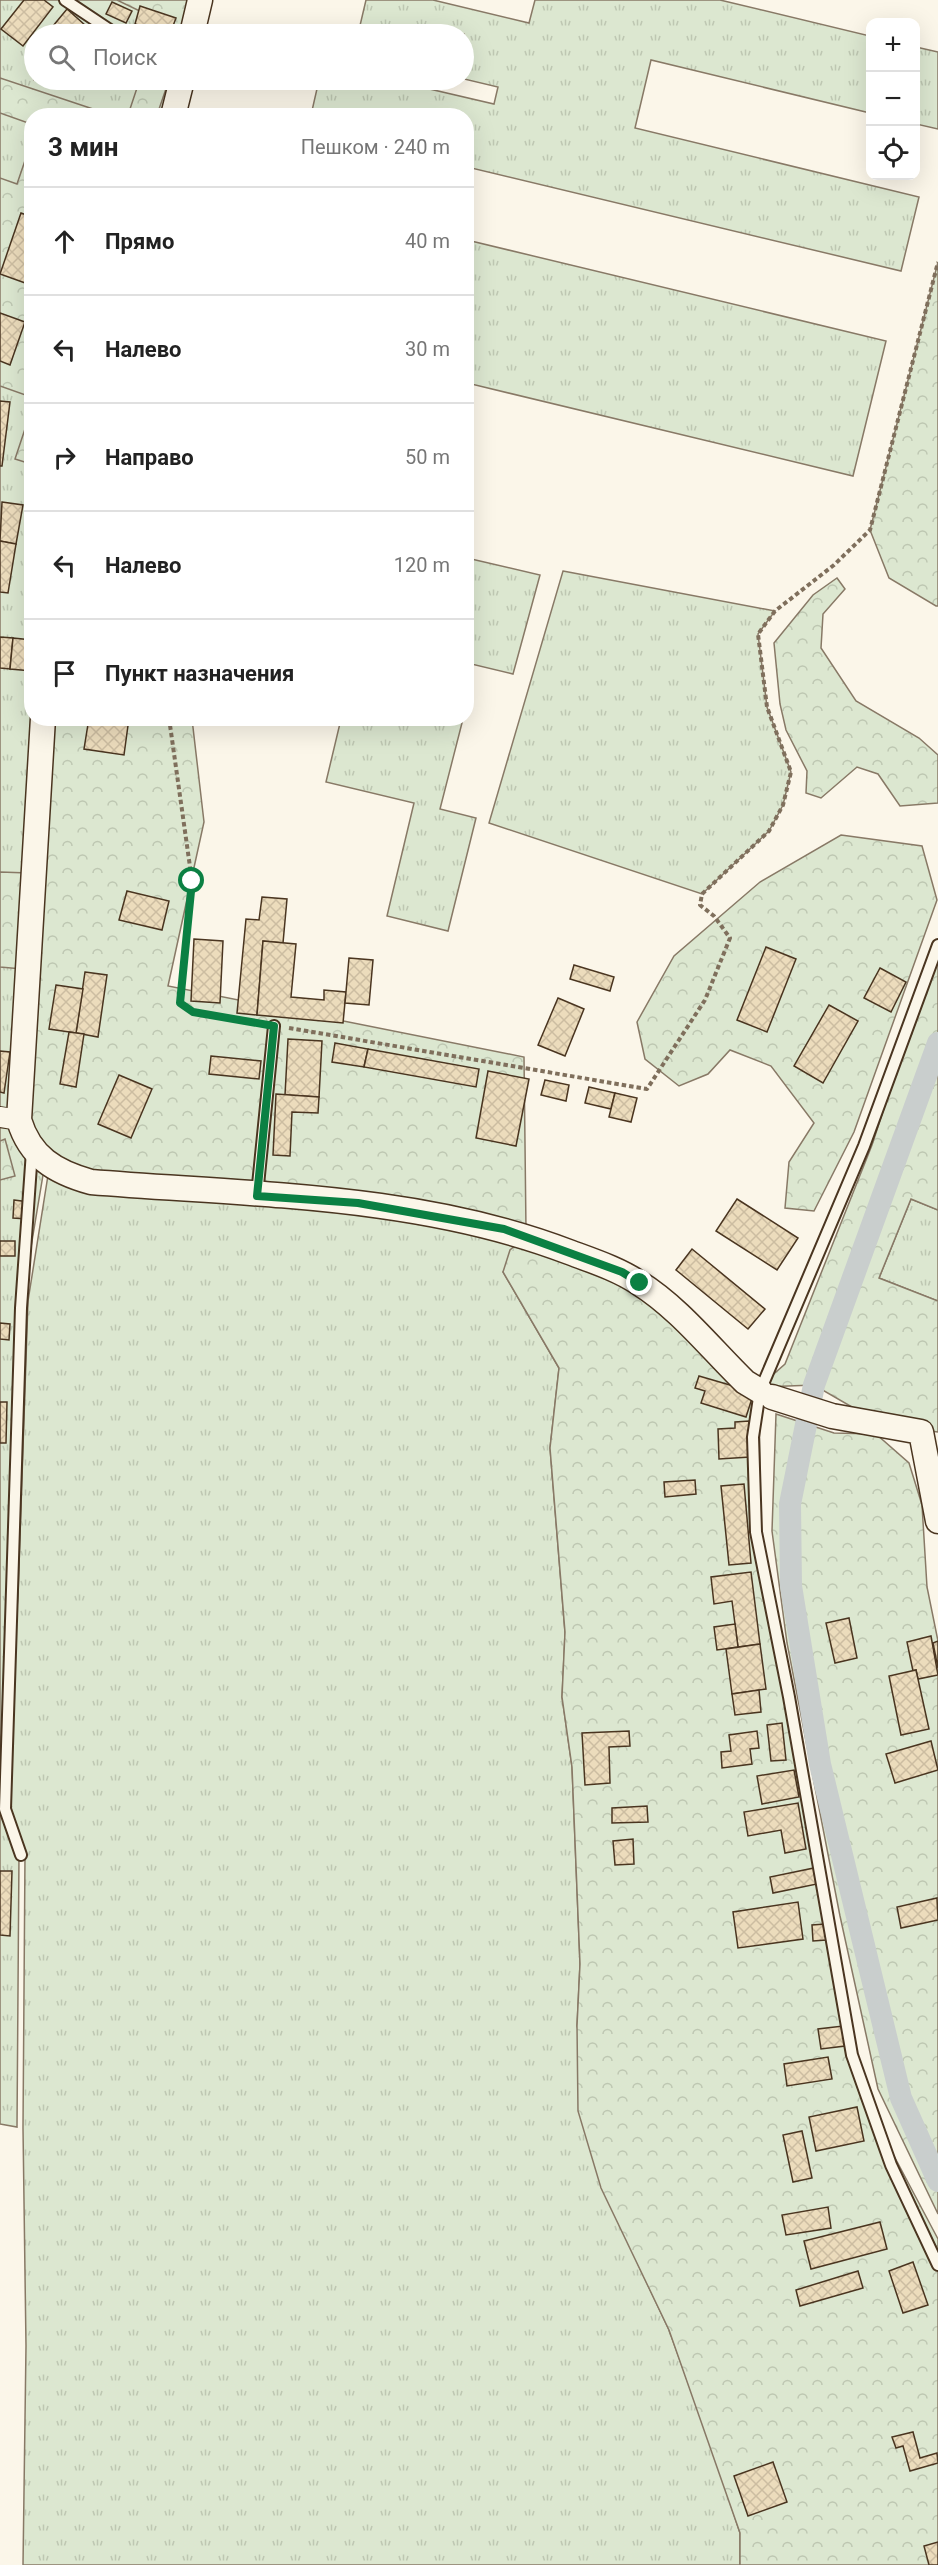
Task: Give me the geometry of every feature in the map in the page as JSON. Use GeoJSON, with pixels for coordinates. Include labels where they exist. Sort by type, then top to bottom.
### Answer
{"type":"FeatureCollection","features":[{"type":"Feature","properties":{"kind":"street"},"geometry":{"type":"LineString","coordinates":[[194,24],[200,0]]}},
{"type":"Feature","properties":{"kind":"street"},"geometry":{"type":"LineString","coordinates":[[175,108],[180,90]]}},
{"type":"Feature","properties":{"kind":"street"},"geometry":{"type":"LineString","coordinates":[[42,726],[10,1118],[33,1150],[52,1168],[91,1182],[358,1203],[504,1229],[622,1272],[662,1299],[745,1382],[766,1394],[832,1416],[925,1432],[938,1521]]}},
{"type":"Feature","properties":{"kind":"lane"},"geometry":{"type":"LineString","coordinates":[[65,0],[101,24]]}},
{"type":"Feature","properties":{"kind":"lane"},"geometry":{"type":"LineString","coordinates":[[938,945],[864,1146],[766,1394],[753,1437],[756,1532],[789,1697],[852,2055],[891,2165],[938,2265]]}},
{"type":"Feature","properties":{"kind":"lane"},"geometry":{"type":"LineString","coordinates":[[257,1196],[274,1026]]}},
{"type":"Feature","properties":{"kind":"lane"},"geometry":{"type":"LineString","coordinates":[[21,1855],[2,1809],[6,1600],[21,1308],[33,1150]]}},
{"type":"Feature","properties":{"kind":"path"},"geometry":{"type":"LineString","coordinates":[[170,726],[192,881],[180,1003],[193,1012],[647,1089],[705,1000],[730,938],[714,916],[700,905],[702,894],[769,831],[783,805],[791,772],[766,708],[758,634],[775,611],[834,565],[870,530],[938,262]]}},
{"type":"Feature","properties":{"kind":"green space"},"geometry":{"type":"Polygon","coordinates":[[[0,0],[199,0],[193,24],[24,24],[24,90],[178,90],[174,108],[24,108],[24,726],[32,726],[45,1163],[22,1301],[10,1627],[0,1756],[0,0]]]}},
{"type":"Feature","properties":{"kind":"green space"},"geometry":{"type":"Polygon","coordinates":[[[117,0],[188,0],[183,24],[167,24],[117,0]]]}},
{"type":"Feature","properties":{"kind":"green space"},"geometry":{"type":"Polygon","coordinates":[[[366,0],[433,0],[529,23],[535,0],[720,0],[866,35],[866,112],[651,60],[635,128],[919,197],[901,271],[474,169],[474,108],[313,108],[317,90],[434,90],[494,104],[498,87],[474,81],[474,24],[360,24],[366,0]]]}},
{"type":"Feature","properties":{"kind":"green space"},"geometry":{"type":"Polygon","coordinates":[[[920,48],[938,52],[938,129],[920,125],[920,48]]]}},
{"type":"Feature","properties":{"kind":"green space"},"geometry":{"type":"Polygon","coordinates":[[[0,78],[24,86],[24,90],[36,90],[90,108],[24,108],[24,122],[0,113],[0,78]]]}},
{"type":"Feature","properties":{"kind":"green space"},"geometry":{"type":"Polygon","coordinates":[[[136,90],[166,90],[159,108],[130,108],[136,90]]]}},
{"type":"Feature","properties":{"kind":"green space"},"geometry":{"type":"Polygon","coordinates":[[[24,164],[24,395],[0,386],[0,178],[17,184],[24,164]]]}},
{"type":"Feature","properties":{"kind":"green space"},"geometry":{"type":"Polygon","coordinates":[[[474,242],[886,341],[853,476],[474,385],[474,242]]]}},
{"type":"Feature","properties":{"kind":"green space"},"geometry":{"type":"Polygon","coordinates":[[[938,262],[938,606],[936,606],[889,578],[870,530],[938,262]]]}},
{"type":"Feature","properties":{"kind":"green space"},"geometry":{"type":"Polygon","coordinates":[[[24,432],[24,462],[15,459],[24,432]]]}},
{"type":"Feature","properties":{"kind":"green space"},"geometry":{"type":"Polygon","coordinates":[[[474,560],[540,575],[513,674],[474,665],[474,560]]]}},
{"type":"Feature","properties":{"kind":"green space"},"geometry":{"type":"Polygon","coordinates":[[[563,571],[775,611],[758,634],[767,707],[791,772],[783,805],[769,831],[702,894],[489,823],[563,571]]]}},
{"type":"Feature","properties":{"kind":"green space"},"geometry":{"type":"Polygon","coordinates":[[[837,578],[845,589],[823,614],[821,648],[856,701],[919,738],[938,755],[938,803],[900,806],[878,774],[857,767],[821,798],[806,793],[807,771],[786,730],[780,704],[774,643],[813,595],[837,578]]]}},
{"type":"Feature","properties":{"kind":"green space"},"geometry":{"type":"Polygon","coordinates":[[[46,726],[193,726],[204,822],[168,986],[524,1057],[526,1230],[636,1275],[759,1387],[761,1577],[866,2103],[938,2239],[938,2565],[740,2565],[740,2533],[669,2330],[601,2188],[578,2111],[577,2026],[580,1964],[572,1767],[562,1697],[565,1632],[550,1448],[559,1368],[503,1272],[510,1250],[526,1236],[92,1179],[45,1163],[21,1116],[46,726]]]}},
{"type":"Feature","properties":{"kind":"green space"},"geometry":{"type":"Polygon","coordinates":[[[339,726],[461,726],[440,809],[476,818],[448,931],[387,916],[414,803],[326,782],[339,726]]]}},
{"type":"Feature","properties":{"kind":"green space"},"geometry":{"type":"Polygon","coordinates":[[[841,835],[922,846],[937,900],[854,1132],[814,1211],[785,1208],[789,1162],[814,1123],[771,1066],[730,1050],[708,1074],[679,1086],[645,1059],[637,1022],[674,956],[760,882],[841,835]]]}},
{"type":"Feature","properties":{"kind":"green space"},"geometry":{"type":"Polygon","coordinates":[[[0,872],[28,873],[22,969],[0,967],[0,872]]]}},
{"type":"Feature","properties":{"kind":"green space"},"geometry":{"type":"Polygon","coordinates":[[[938,943],[938,1210],[911,1199],[879,1278],[938,1301],[938,1432],[883,1425],[814,1385],[759,1387],[785,1364],[872,1145],[938,943]]]}},
{"type":"Feature","properties":{"kind":"green space"},"geometry":{"type":"Polygon","coordinates":[[[5,1139],[15,1176],[0,1180],[0,1141],[5,1139]]]}},
{"type":"Feature","properties":{"kind":"green space"},"geometry":{"type":"Polygon","coordinates":[[[49,1169],[367,1204],[526,1236],[503,1272],[559,1368],[550,1448],[565,1633],[562,1697],[572,1767],[580,1964],[577,2026],[638,2264],[669,2330],[715,2457],[740,2533],[740,2565],[23,2565],[26,2346],[23,2128],[25,1855],[2,1802],[18,1595],[28,1301],[49,1169]]]}},
{"type":"Feature","properties":{"kind":"green space"},"geometry":{"type":"Polygon","coordinates":[[[911,1199],[938,1210],[938,1301],[879,1278],[911,1199]]]}},
{"type":"Feature","properties":{"kind":"green space"},"geometry":{"type":"Polygon","coordinates":[[[776,1414],[834,1433],[876,1434],[909,1463],[922,1505],[927,1587],[938,1641],[938,2214],[878,2089],[840,1916],[787,1643],[772,1531],[776,1414]]]}},
{"type":"Feature","properties":{"kind":"green space"},"geometry":{"type":"Polygon","coordinates":[[[0,1811],[19,1854],[17,2127],[0,2124],[0,1811]]]}},
{"type":"Feature","properties":{"kind":"building"},"geometry":{"type":"Polygon","coordinates":[[[24,0],[44,0],[53,7],[40,24],[24,24],[23,46],[1,29],[24,0]]]}},
{"type":"Feature","properties":{"kind":"building"},"geometry":{"type":"Polygon","coordinates":[[[112,2],[132,11],[126,23],[106,14],[112,2]]]}},
{"type":"Feature","properties":{"kind":"building"},"geometry":{"type":"Polygon","coordinates":[[[140,6],[176,18],[174,24],[135,24],[140,6]]]}},
{"type":"Feature","properties":{"kind":"building"},"geometry":{"type":"Polygon","coordinates":[[[67,9],[84,24],[55,24],[67,9]]]}},
{"type":"Feature","properties":{"kind":"building"},"geometry":{"type":"Polygon","coordinates":[[[21,213],[24,214],[24,283],[0,274],[21,213]]]}},
{"type":"Feature","properties":{"kind":"building"},"geometry":{"type":"Polygon","coordinates":[[[0,313],[24,322],[24,325],[10,365],[0,361],[0,313]]]}},
{"type":"Feature","properties":{"kind":"building"},"geometry":{"type":"Polygon","coordinates":[[[0,401],[10,402],[2,466],[0,466],[0,401]]]}},
{"type":"Feature","properties":{"kind":"building"},"geometry":{"type":"Polygon","coordinates":[[[2,502],[23,505],[16,544],[0,541],[2,502]]]}},
{"type":"Feature","properties":{"kind":"building"},"geometry":{"type":"Polygon","coordinates":[[[0,541],[16,544],[8,593],[0,592],[0,541]]]}},
{"type":"Feature","properties":{"kind":"building"},"geometry":{"type":"Polygon","coordinates":[[[0,637],[13,638],[10,669],[0,668],[0,637]]]}},
{"type":"Feature","properties":{"kind":"building"},"geometry":{"type":"Polygon","coordinates":[[[13,638],[24,639],[24,670],[10,669],[13,638]]]}},
{"type":"Feature","properties":{"kind":"building"},"geometry":{"type":"Polygon","coordinates":[[[88,726],[128,726],[124,755],[84,749],[88,726]]]}},
{"type":"Feature","properties":{"kind":"building"},"geometry":{"type":"Polygon","coordinates":[[[127,891],[169,901],[162,930],[119,920],[127,891]]]}},
{"type":"Feature","properties":{"kind":"building"},"geometry":{"type":"Polygon","coordinates":[[[262,897],[287,899],[283,943],[263,941],[257,1015],[237,1013],[246,919],[259,920],[262,897]]]}},
{"type":"Feature","properties":{"kind":"building"},"geometry":{"type":"Polygon","coordinates":[[[194,939],[223,941],[220,1003],[191,1001],[194,939]]]}},
{"type":"Feature","properties":{"kind":"building"},"geometry":{"type":"Polygon","coordinates":[[[263,941],[296,944],[291,997],[324,1000],[324,990],[346,992],[343,1023],[257,1015],[263,941]]]}},
{"type":"Feature","properties":{"kind":"building"},"geometry":{"type":"Polygon","coordinates":[[[766,947],[796,959],[767,1032],[737,1020],[766,947]]]}},
{"type":"Feature","properties":{"kind":"building"},"geometry":{"type":"Polygon","coordinates":[[[349,958],[373,960],[369,1005],[345,1003],[349,958]]]}},
{"type":"Feature","properties":{"kind":"building"},"geometry":{"type":"Polygon","coordinates":[[[574,965],[614,977],[610,991],[570,979],[574,965]]]}},
{"type":"Feature","properties":{"kind":"building"},"geometry":{"type":"Polygon","coordinates":[[[880,968],[906,982],[891,1012],[864,998],[880,968]]]}},
{"type":"Feature","properties":{"kind":"building"},"geometry":{"type":"Polygon","coordinates":[[[85,972],[107,975],[98,1037],[76,1033],[85,972]]]}},
{"type":"Feature","properties":{"kind":"building"},"geometry":{"type":"Polygon","coordinates":[[[56,985],[83,989],[76,1033],[49,1029],[56,985]]]}},
{"type":"Feature","properties":{"kind":"building"},"geometry":{"type":"Polygon","coordinates":[[[558,998],[584,1009],[565,1056],[538,1045],[558,998]]]}},
{"type":"Feature","properties":{"kind":"building"},"geometry":{"type":"Polygon","coordinates":[[[829,1005],[858,1021],[823,1083],[794,1066],[829,1005]]]}},
{"type":"Feature","properties":{"kind":"building"},"geometry":{"type":"Polygon","coordinates":[[[69,1032],[84,1034],[76,1087],[60,1084],[69,1032]]]}},
{"type":"Feature","properties":{"kind":"building"},"geometry":{"type":"Polygon","coordinates":[[[288,1039],[322,1041],[319,1097],[285,1095],[288,1039]]]}},
{"type":"Feature","properties":{"kind":"building"},"geometry":{"type":"Polygon","coordinates":[[[335,1043],[368,1049],[364,1067],[332,1062],[335,1043]]]}},
{"type":"Feature","properties":{"kind":"building"},"geometry":{"type":"Polygon","coordinates":[[[368,1049],[479,1069],[476,1087],[364,1067],[368,1049]]]}},
{"type":"Feature","properties":{"kind":"building"},"geometry":{"type":"Polygon","coordinates":[[[0,1051],[10,1052],[4,1093],[0,1092],[0,1051]]]}},
{"type":"Feature","properties":{"kind":"building"},"geometry":{"type":"Polygon","coordinates":[[[211,1056],[261,1061],[259,1079],[209,1074],[211,1056]]]}},
{"type":"Feature","properties":{"kind":"building"},"geometry":{"type":"Polygon","coordinates":[[[488,1071],[529,1079],[516,1146],[476,1138],[488,1071]]]}},
{"type":"Feature","properties":{"kind":"building"},"geometry":{"type":"Polygon","coordinates":[[[119,1075],[152,1089],[131,1138],[98,1124],[119,1075]]]}},
{"type":"Feature","properties":{"kind":"building"},"geometry":{"type":"Polygon","coordinates":[[[545,1080],[569,1085],[566,1101],[541,1095],[545,1080]]]}},
{"type":"Feature","properties":{"kind":"building"},"geometry":{"type":"Polygon","coordinates":[[[589,1087],[615,1093],[611,1109],[585,1103],[589,1087]]]}},
{"type":"Feature","properties":{"kind":"building"},"geometry":{"type":"Polygon","coordinates":[[[615,1093],[637,1098],[631,1122],[609,1117],[615,1093]]]}},
{"type":"Feature","properties":{"kind":"building"},"geometry":{"type":"Polygon","coordinates":[[[276,1094],[319,1097],[318,1113],[292,1112],[290,1156],[273,1155],[276,1094]]]}},
{"type":"Feature","properties":{"kind":"building"},"geometry":{"type":"Polygon","coordinates":[[[737,1199],[798,1238],[777,1270],[716,1231],[737,1199]]]}},
{"type":"Feature","properties":{"kind":"building"},"geometry":{"type":"Polygon","coordinates":[[[14,1200],[29,1202],[27,1219],[13,1218],[14,1200]]]}},
{"type":"Feature","properties":{"kind":"building"},"geometry":{"type":"Polygon","coordinates":[[[0,1241],[15,1241],[15,1256],[0,1256],[0,1241]]]}},
{"type":"Feature","properties":{"kind":"building"},"geometry":{"type":"Polygon","coordinates":[[[692,1249],[765,1309],[748,1329],[676,1270],[692,1249]]]}},
{"type":"Feature","properties":{"kind":"building"},"geometry":{"type":"Polygon","coordinates":[[[0,1323],[10,1324],[9,1340],[0,1339],[0,1323]]]}},
{"type":"Feature","properties":{"kind":"building"},"geometry":{"type":"Polygon","coordinates":[[[699,1376],[754,1392],[746,1417],[701,1403],[705,1391],[695,1388],[699,1376]]]}},
{"type":"Feature","properties":{"kind":"building"},"geometry":{"type":"Polygon","coordinates":[[[0,1402],[7,1402],[6,1443],[0,1443],[0,1402]]]}},
{"type":"Feature","properties":{"kind":"building"},"geometry":{"type":"Polygon","coordinates":[[[749,1421],[750,1457],[719,1459],[718,1429],[735,1428],[735,1422],[749,1421]]]}},
{"type":"Feature","properties":{"kind":"building"},"geometry":{"type":"Polygon","coordinates":[[[695,1480],[696,1494],[665,1497],[664,1482],[695,1480]]]}},
{"type":"Feature","properties":{"kind":"building"},"geometry":{"type":"Polygon","coordinates":[[[744,1484],[751,1563],[729,1565],[721,1486],[744,1484]]]}},
{"type":"Feature","properties":{"kind":"building"},"geometry":{"type":"Polygon","coordinates":[[[751,1572],[760,1644],[738,1647],[732,1601],[714,1604],[711,1577],[751,1572]]]}},
{"type":"Feature","properties":{"kind":"building"},"geometry":{"type":"Polygon","coordinates":[[[849,1618],[857,1658],[835,1663],[826,1623],[849,1618]]]}},
{"type":"Feature","properties":{"kind":"building"},"geometry":{"type":"Polygon","coordinates":[[[735,1624],[738,1647],[717,1650],[714,1627],[735,1624]]]}},
{"type":"Feature","properties":{"kind":"building"},"geometry":{"type":"Polygon","coordinates":[[[931,1636],[938,1675],[918,1679],[916,1670],[913,1671],[907,1642],[931,1636]]]}},
{"type":"Feature","properties":{"kind":"building"},"geometry":{"type":"Polygon","coordinates":[[[938,1641],[938,1668],[933,1643],[938,1641]]]}},
{"type":"Feature","properties":{"kind":"building"},"geometry":{"type":"Polygon","coordinates":[[[760,1644],[766,1689],[732,1694],[726,1649],[760,1644]]]}},
{"type":"Feature","properties":{"kind":"building"},"geometry":{"type":"Polygon","coordinates":[[[916,1670],[929,1729],[901,1735],[889,1676],[916,1670]]]}},
{"type":"Feature","properties":{"kind":"building"},"geometry":{"type":"Polygon","coordinates":[[[759,1690],[761,1712],[735,1715],[732,1694],[759,1690]]]}},
{"type":"Feature","properties":{"kind":"building"},"geometry":{"type":"Polygon","coordinates":[[[782,1723],[786,1760],[771,1761],[767,1725],[782,1723]]]}},
{"type":"Feature","properties":{"kind":"building"},"geometry":{"type":"Polygon","coordinates":[[[629,1731],[630,1746],[609,1747],[610,1783],[585,1785],[582,1733],[629,1731]]]}},
{"type":"Feature","properties":{"kind":"building"},"geometry":{"type":"Polygon","coordinates":[[[757,1731],[759,1748],[750,1749],[752,1764],[722,1768],[721,1752],[731,1751],[729,1735],[757,1731]]]}},
{"type":"Feature","properties":{"kind":"building"},"geometry":{"type":"Polygon","coordinates":[[[931,1741],[938,1770],[895,1783],[886,1754],[931,1741]]]}},
{"type":"Feature","properties":{"kind":"building"},"geometry":{"type":"Polygon","coordinates":[[[794,1770],[799,1797],[762,1804],[757,1776],[794,1770]]]}},
{"type":"Feature","properties":{"kind":"building"},"geometry":{"type":"Polygon","coordinates":[[[798,1803],[806,1849],[785,1853],[781,1830],[748,1836],[744,1812],[798,1803]]]}},
{"type":"Feature","properties":{"kind":"building"},"geometry":{"type":"Polygon","coordinates":[[[647,1806],[648,1822],[612,1823],[612,1808],[647,1806]]]}},
{"type":"Feature","properties":{"kind":"building"},"geometry":{"type":"Polygon","coordinates":[[[633,1839],[634,1864],[615,1865],[613,1841],[633,1839]]]}},
{"type":"Feature","properties":{"kind":"building"},"geometry":{"type":"Polygon","coordinates":[[[814,1868],[817,1884],[773,1893],[770,1877],[814,1868]]]}},
{"type":"Feature","properties":{"kind":"building"},"geometry":{"type":"Polygon","coordinates":[[[0,1871],[12,1871],[10,1936],[0,1935],[0,1871]]]}},
{"type":"Feature","properties":{"kind":"building"},"geometry":{"type":"Polygon","coordinates":[[[937,1898],[938,1920],[901,1928],[897,1907],[937,1898]]]}},
{"type":"Feature","properties":{"kind":"building"},"geometry":{"type":"Polygon","coordinates":[[[798,1902],[803,1939],[738,1948],[733,1912],[798,1902]]]}},
{"type":"Feature","properties":{"kind":"building"},"geometry":{"type":"Polygon","coordinates":[[[825,1924],[826,1940],[813,1941],[812,1925],[825,1924]]]}},
{"type":"Feature","properties":{"kind":"building"},"geometry":{"type":"Polygon","coordinates":[[[843,2026],[845,2046],[821,2049],[818,2029],[843,2026]]]}},
{"type":"Feature","properties":{"kind":"building"},"geometry":{"type":"Polygon","coordinates":[[[828,2057],[832,2079],[787,2086],[784,2064],[828,2057]]]}},
{"type":"Feature","properties":{"kind":"building"},"geometry":{"type":"Polygon","coordinates":[[[857,2107],[864,2141],[816,2151],[809,2117],[857,2107]]]}},
{"type":"Feature","properties":{"kind":"building"},"geometry":{"type":"Polygon","coordinates":[[[802,2131],[812,2178],[793,2182],[783,2135],[802,2131]]]}},
{"type":"Feature","properties":{"kind":"building"},"geometry":{"type":"Polygon","coordinates":[[[828,2207],[831,2228],[786,2235],[782,2215],[828,2207]]]}},
{"type":"Feature","properties":{"kind":"building"},"geometry":{"type":"Polygon","coordinates":[[[880,2222],[887,2249],[811,2269],[804,2241],[880,2222]]]}},
{"type":"Feature","properties":{"kind":"building"},"geometry":{"type":"Polygon","coordinates":[[[913,2262],[928,2305],[903,2313],[889,2271],[913,2262]]]}},
{"type":"Feature","properties":{"kind":"building"},"geometry":{"type":"Polygon","coordinates":[[[858,2271],[863,2288],[800,2306],[796,2290],[858,2271]]]}},
{"type":"Feature","properties":{"kind":"building"},"geometry":{"type":"Polygon","coordinates":[[[913,2432],[920,2458],[937,2453],[938,2463],[910,2471],[903,2446],[896,2448],[892,2437],[913,2432]]]}},
{"type":"Feature","properties":{"kind":"building"},"geometry":{"type":"Polygon","coordinates":[[[773,2462],[787,2502],[748,2516],[734,2476],[773,2462]]]}},
{"type":"Feature","properties":{"kind":"building"},"geometry":{"type":"Polygon","coordinates":[[[938,2542],[938,2565],[929,2565],[924,2546],[938,2542]]]}},
{"type":"Feature","properties":{"kind":"waterway"},"geometry":{"type":"LineString","coordinates":[[938,1043],[814,1385],[790,1504],[791,1586],[820,1764],[901,2098],[938,2181]]}},
{"type":"Feature","properties":{"kind":"route"},"geometry":{"type":"LineString","coordinates":[[192,881],[180,1003],[193,1012],[274,1026],[257,1196],[358,1203],[504,1229],[622,1272],[640,1283]]}}]}
